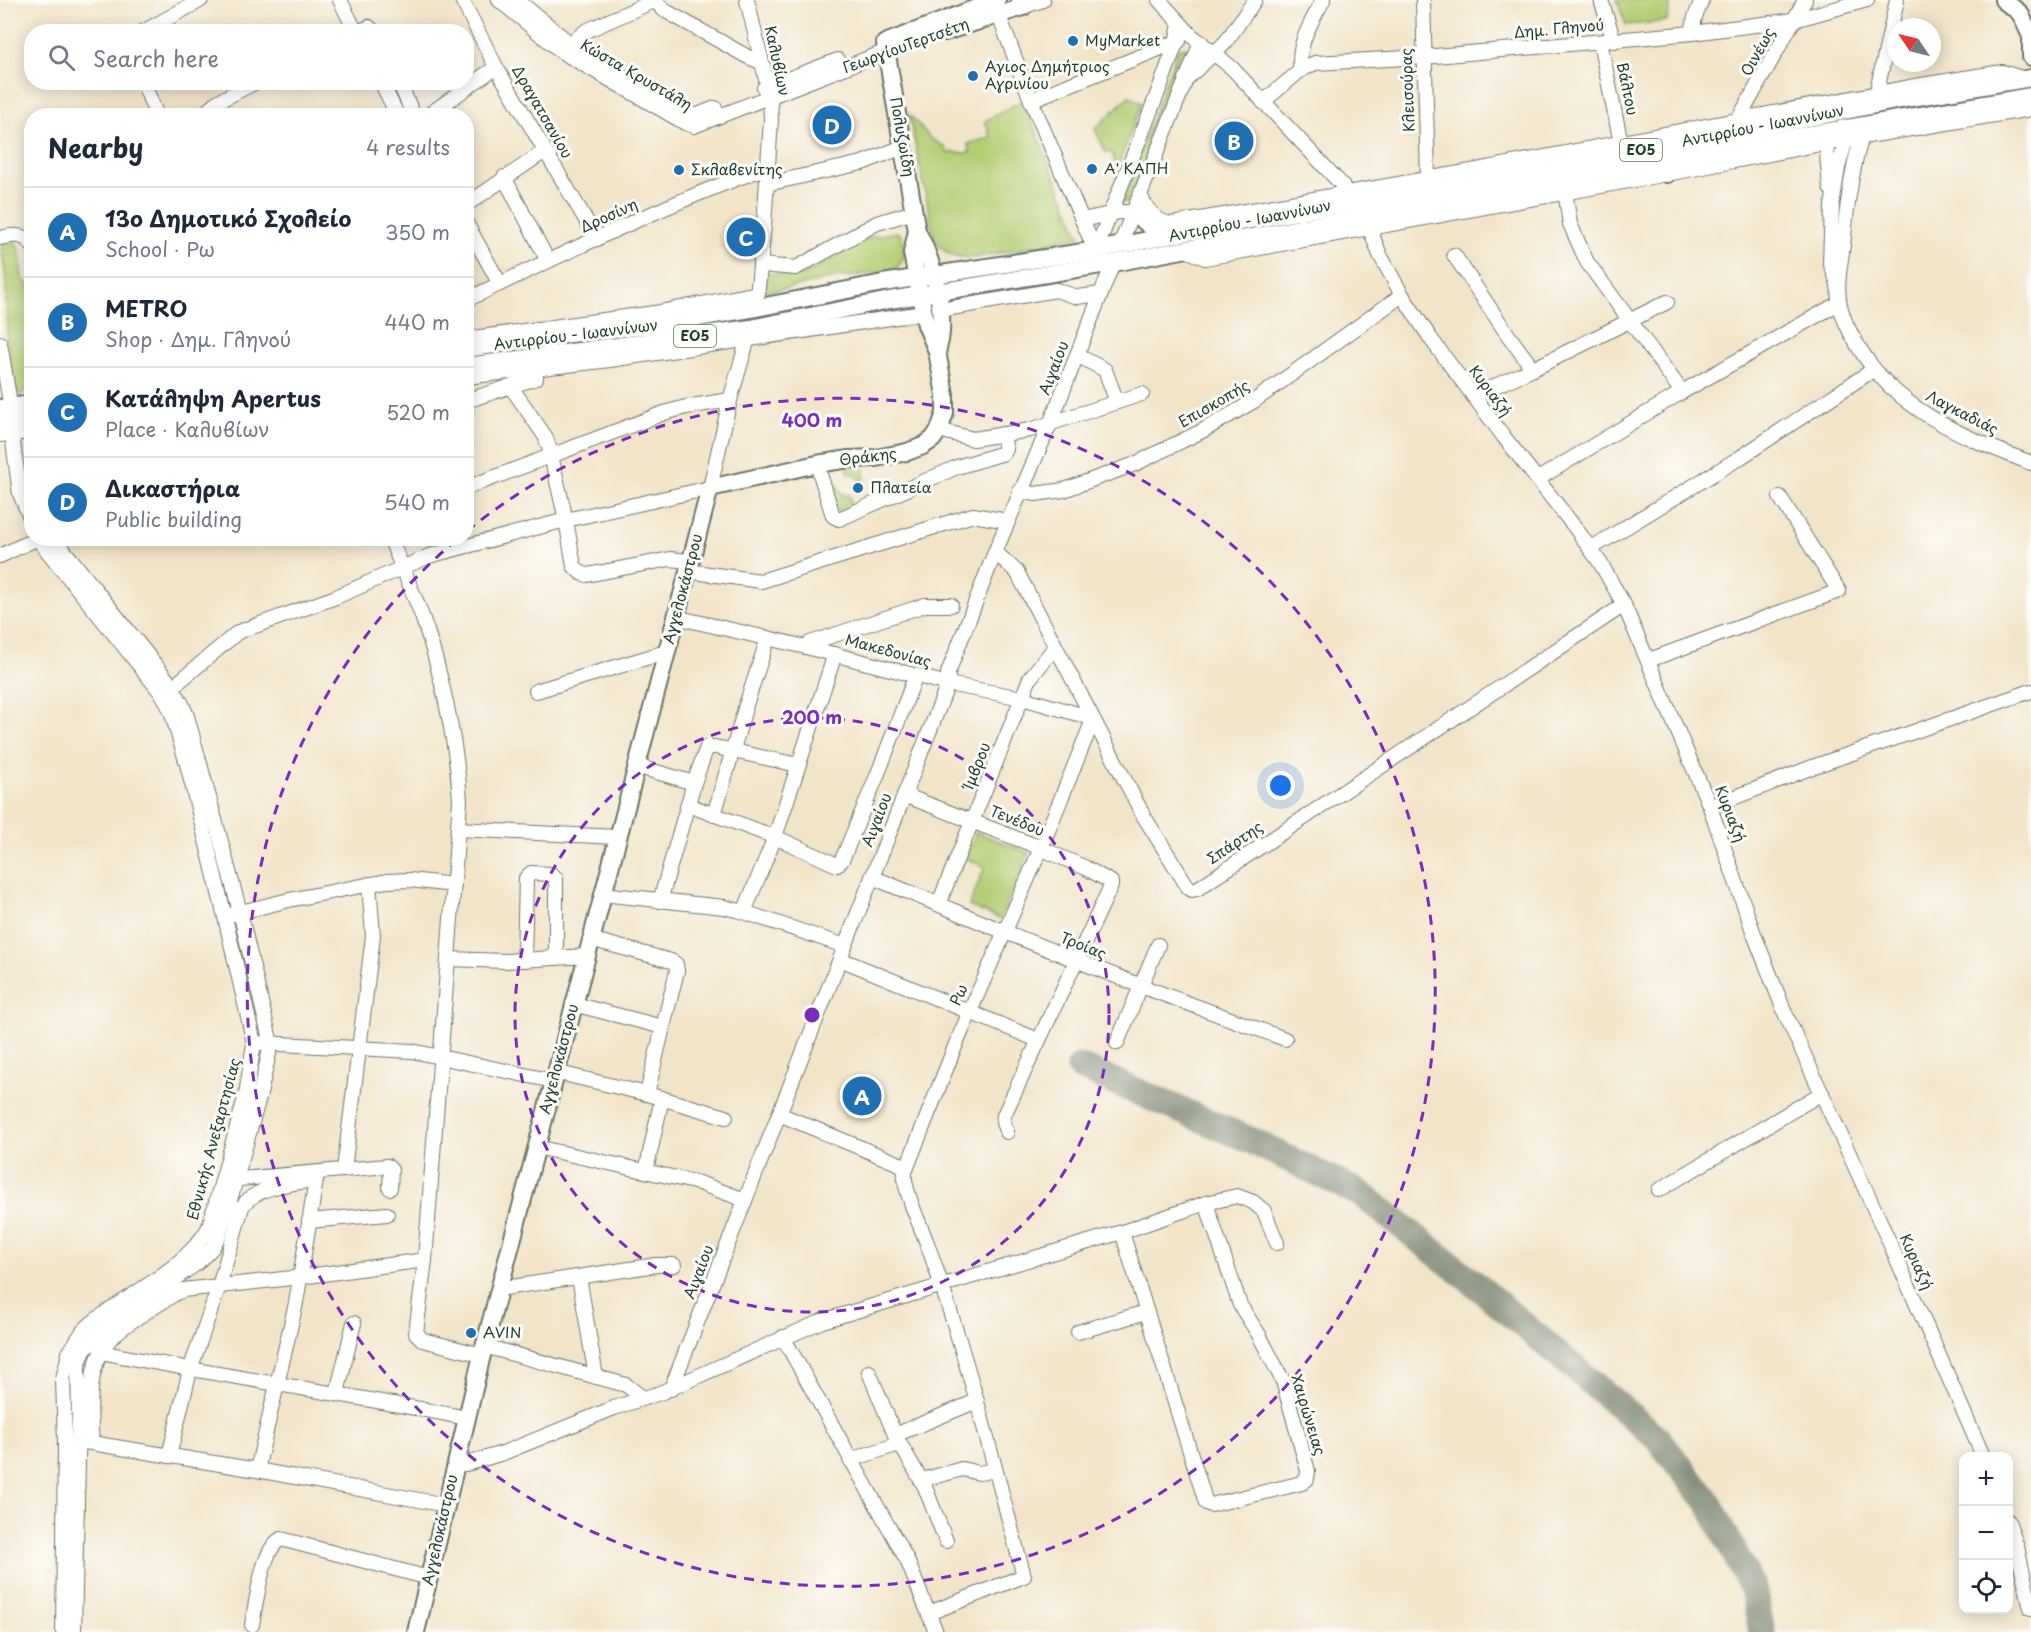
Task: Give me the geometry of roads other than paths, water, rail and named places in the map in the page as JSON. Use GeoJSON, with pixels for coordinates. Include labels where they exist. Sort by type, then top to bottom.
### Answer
{"type":"FeatureCollection","features":[{"type":"Feature","properties":{"kind":"main road"},"geometry":{"type":"LineString","coordinates":[[2011,2],[2024,18],[2031,38],[2031,57]]}},
{"type":"Feature","properties":{"kind":"main road","name":"ΓεωργίουΤερτσέτη"},"geometry":{"type":"LineString","coordinates":[[886,47],[996,4],[1022,3]]}},
{"type":"Feature","properties":{"kind":"main road","name":"Πολυζωίδη"},"geometry":{"type":"LineString","coordinates":[[886,47],[917,231],[912,248],[927,285],[932,312],[928,331],[937,351],[945,395],[945,413],[939,430]]}},
{"type":"Feature","properties":{"kind":"main road","name":"Αντιρρίου - Ιωαννίνων"},"geometry":{"type":"LineString","coordinates":[[474,348],[592,331],[757,301],[927,285],[1113,263],[1186,250],[1572,164],[1911,98],[2028,79]]}},
{"type":"Feature","properties":{"kind":"main road","name":"Αντιρρίου - Ιωαννίνων"},"geometry":{"type":"LineString","coordinates":[[474,366],[536,363],[749,334],[927,285],[1175,234],[1358,201],[1450,193],[1640,164],[2031,96]]}},
{"type":"Feature","properties":{"kind":"main road"},"geometry":{"type":"LineString","coordinates":[[1740,160],[1758,143]]}},
{"type":"Feature","properties":{"kind":"main road"},"geometry":{"type":"LineString","coordinates":[[1548,156],[1572,164]]}},
{"type":"Feature","properties":{"kind":"main road"},"geometry":{"type":"LineString","coordinates":[[1640,164],[1667,174]]}},
{"type":"Feature","properties":{"kind":"main road"},"geometry":{"type":"LineString","coordinates":[[1427,218],[1450,193],[1477,170]]}},
{"type":"Feature","properties":{"kind":"main road"},"geometry":{"type":"LineString","coordinates":[[1134,212],[1154,230],[1164,234],[1175,234]]}},
{"type":"Feature","properties":{"kind":"main road"},"geometry":{"type":"LineString","coordinates":[[4,403],[24,404]]}},
{"type":"Feature","properties":{"kind":"main road"},"geometry":{"type":"LineString","coordinates":[[0,423],[24,420]]}},
{"type":"Feature","properties":{"kind":"main road","name":"Θράκης"},"geometry":{"type":"LineString","coordinates":[[710,488],[817,464],[849,459],[876,459],[907,452],[923,446],[933,439],[939,430]]}},
{"type":"Feature","properties":{"kind":"main road","name":"Αγγελοκάστρου"},"geometry":{"type":"LineString","coordinates":[[416,1632],[483,1350],[710,488]]}},
{"type":"Feature","properties":{"kind":"street"},"geometry":{"type":"LineString","coordinates":[[157,24],[201,0]]}},
{"type":"Feature","properties":{"kind":"street"},"geometry":{"type":"LineString","coordinates":[[340,0],[359,24]]}},
{"type":"Feature","properties":{"kind":"street","name":"Δραγατσανίου"},"geometry":{"type":"LineString","coordinates":[[462,0],[496,67],[597,239]]}},
{"type":"Feature","properties":{"kind":"street","name":"Κώστα Κρυστάλη"},"geometry":{"type":"LineString","coordinates":[[499,0],[565,48],[583,54],[691,115],[698,115],[769,91]]}},
{"type":"Feature","properties":{"kind":"street"},"geometry":{"type":"LineString","coordinates":[[565,48],[593,27],[655,0],[664,10],[744,55],[761,62]]}},
{"type":"Feature","properties":{"kind":"street","name":"Καλυβίων"},"geometry":{"type":"LineString","coordinates":[[747,0],[769,91],[768,167],[757,301]]}},
{"type":"Feature","properties":{"kind":"street","name":"ΓεωργίουΤερτσέτη"},"geometry":{"type":"LineString","coordinates":[[1022,3],[1043,0]]}},
{"type":"Feature","properties":{"kind":"street"},"geometry":{"type":"LineString","coordinates":[[1159,0],[1263,102],[1342,185],[1345,193]]}},
{"type":"Feature","properties":{"kind":"street"},"geometry":{"type":"LineString","coordinates":[[1185,80],[1216,54],[1256,0]]}},
{"type":"Feature","properties":{"kind":"street"},"geometry":{"type":"LineString","coordinates":[[1301,70],[1299,62],[1302,44],[1323,0]]}},
{"type":"Feature","properties":{"kind":"street","name":"Κλεισούρας"},"geometry":{"type":"LineString","coordinates":[[1423,0],[1428,178]]}},
{"type":"Feature","properties":{"kind":"street"},"geometry":{"type":"LineString","coordinates":[[1601,0],[1614,41]]}},
{"type":"Feature","properties":{"kind":"street"},"geometry":{"type":"LineString","coordinates":[[1692,33],[1702,0]]}},
{"type":"Feature","properties":{"kind":"street","name":"Οινέως"},"geometry":{"type":"LineString","coordinates":[[1738,120],[1805,0]]}},
{"type":"Feature","properties":{"kind":"street","name":"Δημ. Γληνού"},"geometry":{"type":"LineString","coordinates":[[1263,102],[1301,70],[1315,63],[1424,57],[1692,33],[1794,20],[1867,0]]}},
{"type":"Feature","properties":{"kind":"street"},"geometry":{"type":"LineString","coordinates":[[1878,86],[1897,0]]}},
{"type":"Feature","properties":{"kind":"street","name":"Κώστα Κρυστάλη"},"geometry":{"type":"LineString","coordinates":[[525,2],[565,48]]}},
{"type":"Feature","properties":{"kind":"street"},"geometry":{"type":"LineString","coordinates":[[996,4],[1031,100],[1095,250]]}},
{"type":"Feature","properties":{"kind":"street"},"geometry":{"type":"LineString","coordinates":[[1095,250],[1112,213],[1176,43],[1180,23]]}},
{"type":"Feature","properties":{"kind":"street"},"geometry":{"type":"LineString","coordinates":[[1031,100],[1176,43],[1196,38]]}},
{"type":"Feature","properties":{"kind":"street"},"geometry":{"type":"LineString","coordinates":[[1120,245],[1185,80],[1196,38]]}},
{"type":"Feature","properties":{"kind":"street","name":"Βάλτου"},"geometry":{"type":"LineString","coordinates":[[1600,42],[1621,143]]}},
{"type":"Feature","properties":{"kind":"street","name":"ΓεωργίουΤερτσέτη"},"geometry":{"type":"LineString","coordinates":[[769,91],[886,47]]}},
{"type":"Feature","properties":{"kind":"street"},"geometry":{"type":"LineString","coordinates":[[474,83],[496,67]]}},
{"type":"Feature","properties":{"kind":"street"},"geometry":{"type":"LineString","coordinates":[[1140,195],[1157,218],[1164,223],[1172,224],[1477,170],[1909,87],[2002,72],[2028,79]]}},
{"type":"Feature","properties":{"kind":"street"},"geometry":{"type":"LineString","coordinates":[[146,90],[154,108]]}},
{"type":"Feature","properties":{"kind":"street"},"geometry":{"type":"LineString","coordinates":[[211,108],[240,90]]}},
{"type":"Feature","properties":{"kind":"street"},"geometry":{"type":"LineString","coordinates":[[385,90],[394,108]]}},
{"type":"Feature","properties":{"kind":"street"},"geometry":{"type":"LineString","coordinates":[[403,90],[410,108]]}},
{"type":"Feature","properties":{"kind":"street"},"geometry":{"type":"LineString","coordinates":[[438,108],[464,90]]}},
{"type":"Feature","properties":{"kind":"street"},"geometry":{"type":"LineString","coordinates":[[1186,250],[1205,258],[1846,139],[2031,109]]}},
{"type":"Feature","properties":{"kind":"street","name":"Λαγκαδιάς"},"geometry":{"type":"LineString","coordinates":[[1839,286],[1830,262],[1838,168],[1846,139]]}},
{"type":"Feature","properties":{"kind":"street","name":"Λαγκαδιάς"},"geometry":{"type":"LineString","coordinates":[[1826,143],[1833,207]]}},
{"type":"Feature","properties":{"kind":"street","name":"Λαγκαδιάς"},"geometry":{"type":"LineString","coordinates":[[1860,143],[1848,193],[1839,286],[1839,303],[1845,324],[1873,370],[1894,392],[1926,415],[2031,463]]}},
{"type":"Feature","properties":{"kind":"street"},"geometry":{"type":"LineString","coordinates":[[767,184],[854,165],[903,147]]}},
{"type":"Feature","properties":{"kind":"street"},"geometry":{"type":"LineString","coordinates":[[474,199],[545,151]]}},
{"type":"Feature","properties":{"kind":"street","name":"Δροσίνη"},"geometry":{"type":"LineString","coordinates":[[474,296],[733,179],[768,167]]}},
{"type":"Feature","properties":{"kind":"street"},"geometry":{"type":"LineString","coordinates":[[504,177],[548,261]]}},
{"type":"Feature","properties":{"kind":"street"},"geometry":{"type":"LineString","coordinates":[[1565,191],[1570,224],[1580,250],[1594,274],[1682,392]]}},
{"type":"Feature","properties":{"kind":"street"},"geometry":{"type":"LineString","coordinates":[[760,265],[796,268],[877,223],[914,212]]}},
{"type":"Feature","properties":{"kind":"street"},"geometry":{"type":"LineString","coordinates":[[1082,220],[1112,213],[1134,212]]}},
{"type":"Feature","properties":{"kind":"street","name":"Κυριαζή"},"geometry":{"type":"LineString","coordinates":[[1369,227],[1380,255],[1402,295],[1431,339],[1590,549],[1624,605],[1710,807],[1754,934],[1787,1019],[1981,1452]]}},
{"type":"Feature","properties":{"kind":"street"},"geometry":{"type":"LineString","coordinates":[[0,238],[18,236],[24,239]]}},
{"type":"Feature","properties":{"kind":"street"},"geometry":{"type":"LineString","coordinates":[[474,237],[500,284]]}},
{"type":"Feature","properties":{"kind":"street"},"geometry":{"type":"LineString","coordinates":[[1454,255],[1533,369]]}},
{"type":"Feature","properties":{"kind":"street","name":"Αιγαίου"},"geometry":{"type":"LineString","coordinates":[[671,1389],[948,684],[948,673],[995,552],[1050,424],[1113,263]]}},
{"type":"Feature","properties":{"kind":"street"},"geometry":{"type":"LineString","coordinates":[[474,544],[566,520],[710,488],[730,400],[749,334],[932,312],[1056,290],[1077,297],[1101,294]]}},
{"type":"Feature","properties":{"kind":"street","name":"Επισκοπής"},"geometry":{"type":"LineString","coordinates":[[1020,491],[1035,494],[1064,490],[1135,464],[1204,430],[1254,401],[1402,295]]}},
{"type":"Feature","properties":{"kind":"street"},"geometry":{"type":"LineString","coordinates":[[1473,396],[1533,369],[1667,302]]}},
{"type":"Feature","properties":{"kind":"street"},"geometry":{"type":"LineString","coordinates":[[1538,479],[1682,392],[1839,303]]}},
{"type":"Feature","properties":{"kind":"street"},"geometry":{"type":"LineString","coordinates":[[474,338],[655,319]]}},
{"type":"Feature","properties":{"kind":"street"},"geometry":{"type":"LineString","coordinates":[[0,343],[4,403]]}},
{"type":"Feature","properties":{"kind":"street"},"geometry":{"type":"LineString","coordinates":[[1077,356],[1105,370],[1117,402]]}},
{"type":"Feature","properties":{"kind":"street"},"geometry":{"type":"LineString","coordinates":[[474,375],[536,363],[536,378],[474,399]]}},
{"type":"Feature","properties":{"kind":"street"},"geometry":{"type":"LineString","coordinates":[[1590,549],[1741,457],[1873,370]]}},
{"type":"Feature","properties":{"kind":"street"},"geometry":{"type":"LineString","coordinates":[[511,387],[544,436],[552,456],[574,566],[587,575],[670,559],[688,566],[761,581],[973,515],[1008,521]]}},
{"type":"Feature","properties":{"kind":"street"},"geometry":{"type":"LineString","coordinates":[[939,430],[973,439],[1030,430],[1142,394]]}},
{"type":"Feature","properties":{"kind":"street"},"geometry":{"type":"LineString","coordinates":[[474,485],[664,413],[730,400]]}},
{"type":"Feature","properties":{"kind":"street"},"geometry":{"type":"LineString","coordinates":[[0,435],[24,433]]}},
{"type":"Feature","properties":{"kind":"street"},"geometry":{"type":"LineString","coordinates":[[817,464],[833,516],[839,519],[957,467],[1004,453],[1006,449],[1002,434]]}},
{"type":"Feature","properties":{"kind":"street"},"geometry":{"type":"LineString","coordinates":[[13,442],[20,494],[24,504]]}},
{"type":"Feature","properties":{"kind":"street"},"geometry":{"type":"LineString","coordinates":[[1649,660],[1839,591],[1780,497]]}},
{"type":"Feature","properties":{"kind":"street"},"geometry":{"type":"LineString","coordinates":[[0,556],[24,545]]}},
{"type":"Feature","properties":{"kind":"street","name":"Εθνικής Ανεξαρτησίας"},"geometry":{"type":"LineString","coordinates":[[43,546],[168,691],[171,711],[187,764],[254,1043],[246,1095],[228,1180]]}},
{"type":"Feature","properties":{"kind":"street","name":"Εθνικής Ανεξαρτησίας"},"geometry":{"type":"LineString","coordinates":[[60,546],[186,716],[240,912],[271,1044],[260,1094],[209,1227],[195,1247],[183,1258],[83,1331],[69,1353],[63,1379],[78,1442],[74,1632]]}},
{"type":"Feature","properties":{"kind":"street"},"geometry":{"type":"LineString","coordinates":[[393,546],[422,617],[438,675],[453,743],[460,801],[417,1335],[423,1340],[483,1350],[626,1385],[643,1398]]}},
{"type":"Feature","properties":{"kind":"street"},"geometry":{"type":"LineString","coordinates":[[168,691],[238,632],[336,597],[441,552],[464,546]]}},
{"type":"Feature","properties":{"kind":"street","name":"Σπάρτης"},"geometry":{"type":"LineString","coordinates":[[995,552],[1017,572],[1143,815],[1188,887],[1195,890],[1624,605]]}},
{"type":"Feature","properties":{"kind":"street"},"geometry":{"type":"LineString","coordinates":[[806,647],[810,643],[925,605],[951,605]]}},
{"type":"Feature","properties":{"kind":"street","name":"Μακεδονίας"},"geometry":{"type":"LineString","coordinates":[[675,617],[835,654],[948,684],[1022,698],[1092,719]]}},
{"type":"Feature","properties":{"kind":"street"},"geometry":{"type":"LineString","coordinates":[[714,815],[768,638]]}},
{"type":"Feature","properties":{"kind":"street","name":"Ίμβρου"},"geometry":{"type":"LineString","coordinates":[[939,903],[1022,698],[1035,670],[1055,647]]}},
{"type":"Feature","properties":{"kind":"street"},"geometry":{"type":"LineString","coordinates":[[536,691],[666,652]]}},
{"type":"Feature","properties":{"kind":"street"},"geometry":{"type":"LineString","coordinates":[[744,912],[775,837],[835,654]]}},
{"type":"Feature","properties":{"kind":"street"},"geometry":{"type":"LineString","coordinates":[[688,805],[775,837],[835,865],[841,862],[878,776],[916,675]]}},
{"type":"Feature","properties":{"kind":"street"},"geometry":{"type":"LineString","coordinates":[[1710,807],[1815,766],[2031,691]]}},
{"type":"Feature","properties":{"kind":"street","name":"Ρω"},"geometry":{"type":"LineString","coordinates":[[929,1613],[1024,1576],[964,1352],[904,1177],[970,1011],[1041,848],[1092,719]]}},
{"type":"Feature","properties":{"kind":"street"},"geometry":{"type":"LineString","coordinates":[[660,901],[694,783],[708,746],[798,765]]}},
{"type":"Feature","properties":{"kind":"street"},"geometry":{"type":"LineString","coordinates":[[636,766],[694,783]]}},
{"type":"Feature","properties":{"kind":"street","name":"Τενέδου"},"geometry":{"type":"LineString","coordinates":[[904,795],[1041,848],[1086,867],[1109,880],[1111,886],[1076,960]]}},
{"type":"Feature","properties":{"kind":"street"},"geometry":{"type":"LineString","coordinates":[[458,829],[617,837]]}},
{"type":"Feature","properties":{"kind":"street"},"geometry":{"type":"LineString","coordinates":[[524,960],[526,878],[531,873],[550,874],[556,878],[556,958]]}},
{"type":"Feature","properties":{"kind":"street","name":"Τροίας"},"geometry":{"type":"LineString","coordinates":[[872,877],[1141,986],[1285,1039]]}},
{"type":"Feature","properties":{"kind":"street"},"geometry":{"type":"LineString","coordinates":[[225,917],[289,900],[369,884],[400,880],[454,885]]}},
{"type":"Feature","properties":{"kind":"street"},"geometry":{"type":"LineString","coordinates":[[344,1170],[373,936],[369,884]]}},
{"type":"Feature","properties":{"kind":"street"},"geometry":{"type":"LineString","coordinates":[[602,894],[706,905],[744,912],[842,952],[1038,1040]]}},
{"type":"Feature","properties":{"kind":"street"},"geometry":{"type":"LineString","coordinates":[[591,939],[676,964],[677,970],[647,1094]]}},
{"type":"Feature","properties":{"kind":"street"},"geometry":{"type":"LineString","coordinates":[[1117,1042],[1158,945]]}},
{"type":"Feature","properties":{"kind":"street"},"geometry":{"type":"LineString","coordinates":[[449,959],[505,961],[586,956]]}},
{"type":"Feature","properties":{"kind":"street"},"geometry":{"type":"LineString","coordinates":[[1008,1132],[1003,1123],[1004,1115],[1076,960]]}},
{"type":"Feature","properties":{"kind":"street"},"geometry":{"type":"LineString","coordinates":[[573,1004],[663,1027]]}},
{"type":"Feature","properties":{"kind":"street"},"geometry":{"type":"LineString","coordinates":[[254,1043],[412,1052],[647,1094],[726,1117]]}},
{"type":"Feature","properties":{"kind":"street"},"geometry":{"type":"LineString","coordinates":[[1659,1190],[1822,1093]]}},
{"type":"Feature","properties":{"kind":"street"},"geometry":{"type":"LineString","coordinates":[[646,1171],[662,1098]]}},
{"type":"Feature","properties":{"kind":"street"},"geometry":{"type":"LineString","coordinates":[[779,1114],[907,1167]]}},
{"type":"Feature","properties":{"kind":"street"},"geometry":{"type":"LineString","coordinates":[[536,1147],[699,1183],[745,1200]]}},
{"type":"Feature","properties":{"kind":"street"},"geometry":{"type":"LineString","coordinates":[[228,1180],[389,1166],[392,1170],[390,1188]]}},
{"type":"Feature","properties":{"kind":"street"},"geometry":{"type":"LineString","coordinates":[[169,1456],[190,1370],[219,1286],[242,1207],[251,1197],[275,1188],[316,1180],[301,1277],[257,1470]]}},
{"type":"Feature","properties":{"kind":"street"},"geometry":{"type":"LineString","coordinates":[[456,1464],[466,1464],[503,1453],[671,1389],[783,1337],[843,1314],[1122,1232],[1206,1203],[1237,1196],[1253,1202],[1264,1211],[1276,1243]]}},
{"type":"Feature","properties":{"kind":"street","name":"Χαιρώνειας"},"geometry":{"type":"LineString","coordinates":[[1122,1232],[1206,1503],[1211,1505],[1305,1482],[1308,1471],[1283,1381],[1240,1305],[1206,1203]]}},
{"type":"Feature","properties":{"kind":"street"},"geometry":{"type":"LineString","coordinates":[[309,1221],[387,1214]]}},
{"type":"Feature","properties":{"kind":"street"},"geometry":{"type":"LineString","coordinates":[[424,1260],[183,1290],[176,1293],[115,1334],[101,1352],[95,1367],[78,1442],[257,1470],[446,1504]]}},
{"type":"Feature","properties":{"kind":"street"},"geometry":{"type":"LineString","coordinates":[[499,1289],[674,1265]]}},
{"type":"Feature","properties":{"kind":"street"},"geometry":{"type":"LineString","coordinates":[[579,1277],[596,1377]]}},
{"type":"Feature","properties":{"kind":"street"},"geometry":{"type":"LineString","coordinates":[[1078,1332],[1146,1312]]}},
{"type":"Feature","properties":{"kind":"street"},"geometry":{"type":"LineString","coordinates":[[337,1393],[354,1323]]}},
{"type":"Feature","properties":{"kind":"street"},"geometry":{"type":"LineString","coordinates":[[783,1337],[907,1560],[936,1632]]}},
{"type":"Feature","properties":{"kind":"street"},"geometry":{"type":"LineString","coordinates":[[101,1352],[190,1370],[337,1393],[467,1418]]}},
{"type":"Feature","properties":{"kind":"street"},"geometry":{"type":"LineString","coordinates":[[869,1372],[897,1439],[932,1502],[946,1541]]}},
{"type":"Feature","properties":{"kind":"street"},"geometry":{"type":"LineString","coordinates":[[850,1460],[977,1401]]}},
{"type":"Feature","properties":{"kind":"street","name":"Εθνικής Ανεξαρτησίας"},"geometry":{"type":"LineString","coordinates":[[63,1632],[78,1442]]}},
{"type":"Feature","properties":{"kind":"street"},"geometry":{"type":"LineString","coordinates":[[921,1480],[962,1469],[979,1473],[995,1470]]}},
{"type":"Feature","properties":{"kind":"street"},"geometry":{"type":"LineString","coordinates":[[2013,1535],[2031,1609]]}},
{"type":"Feature","properties":{"kind":"street"},"geometry":{"type":"LineString","coordinates":[[252,1625],[265,1563],[272,1546],[281,1539],[429,1578]]}},
{"type":"Feature","properties":{"kind":"place","name":"MyMarket"},"geometry":{"type":"Point","coordinates":[1073,41]}},
{"type":"Feature","properties":{"kind":"place","name":"Αγιος Δημήτριος Αγρινίου"},"geometry":{"type":"Point","coordinates":[973,76]}},
{"type":"Feature","properties":{"kind":"place","name":"Δικαστήρια"},"geometry":{"type":"Point","coordinates":[832,125]}},
{"type":"Feature","properties":{"kind":"place","name":"METRO"},"geometry":{"type":"Point","coordinates":[1234,141]}},
{"type":"Feature","properties":{"kind":"place","name":"Α' ΚΑΠΗ"},"geometry":{"type":"Point","coordinates":[1092,169]}},
{"type":"Feature","properties":{"kind":"place","name":"Σκλαβενίτης"},"geometry":{"type":"Point","coordinates":[679,170]}},
{"type":"Feature","properties":{"kind":"place","name":"Κατάληψη Apertus"},"geometry":{"type":"Point","coordinates":[746,237]}},
{"type":"Feature","properties":{"kind":"place","name":"Πλατεία"},"geometry":{"type":"Point","coordinates":[858,488]}},
{"type":"Feature","properties":{"kind":"place","name":"13ο Δημοτικό Σχολείο"},"geometry":{"type":"Point","coordinates":[862,1096]}},
{"type":"Feature","properties":{"kind":"place","name":"AVIN"},"geometry":{"type":"Point","coordinates":[471,1333]}}]}
